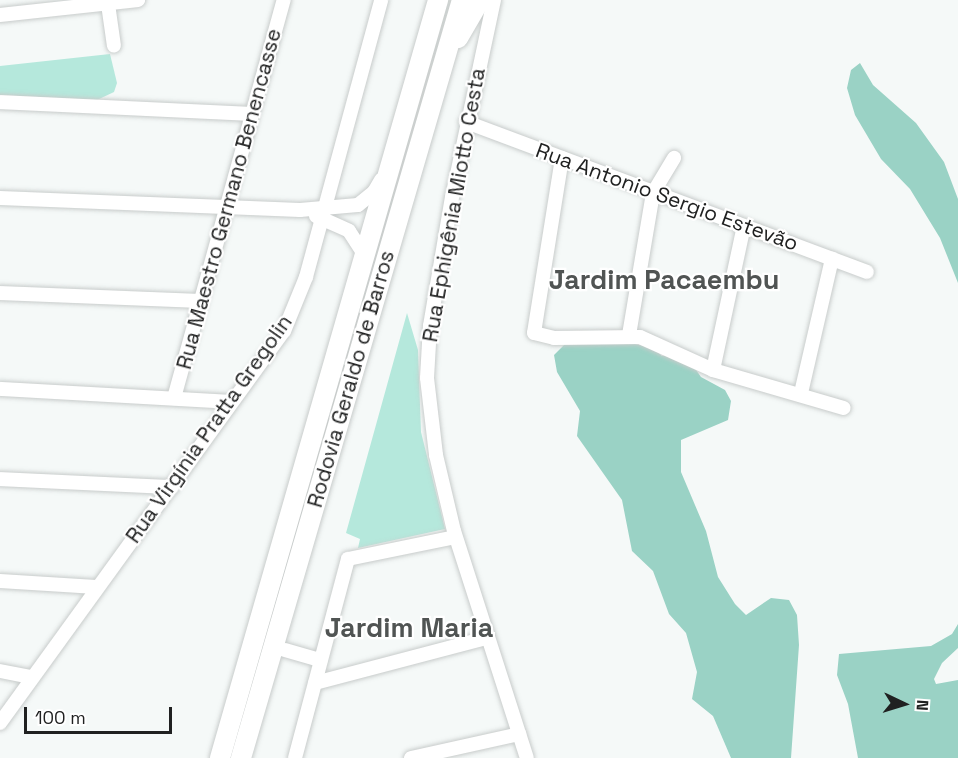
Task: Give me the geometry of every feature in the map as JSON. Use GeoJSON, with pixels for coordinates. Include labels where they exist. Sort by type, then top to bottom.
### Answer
{"type":"FeatureCollection","features":[{"type":"Feature","properties":{"kind":"highway","name":"Rodovia Geraldo de Barros"},"geometry":{"type":"LineString","coordinates":[[220,758],[438,0]]}},
{"type":"Feature","properties":{"kind":"highway","name":"Rodovia Geraldo de Barros"},"geometry":{"type":"LineString","coordinates":[[241,758],[462,0]]}},
{"type":"Feature","properties":{"kind":"highway"},"geometry":{"type":"LineString","coordinates":[[442,67],[480,0]]}},
{"type":"Feature","properties":{"kind":"highway"},"geometry":{"type":"LineString","coordinates":[[248,758],[285,650],[311,554],[314,508]]}},
{"type":"Feature","properties":{"kind":"street"},"geometry":{"type":"LineString","coordinates":[[0,15],[138,0]]}},
{"type":"Feature","properties":{"kind":"street","name":"Rua Maestro Germano Benencasse"},"geometry":{"type":"LineString","coordinates":[[174,398],[284,0]]}},
{"type":"Feature","properties":{"kind":"street","name":"Rua Virgínia Pratta Gregolin"},"geometry":{"type":"LineString","coordinates":[[0,723],[30,677],[172,487],[230,402],[284,331],[300,294],[381,0]]}},
{"type":"Feature","properties":{"kind":"street","name":"Rua Ephigênia Miotto Cesta"},"geometry":{"type":"LineString","coordinates":[[494,0],[466,122],[430,326],[428,361],[436,455],[455,537],[527,758]]}},
{"type":"Feature","properties":{"kind":"street"},"geometry":{"type":"LineString","coordinates":[[108,4],[114,46]]}},
{"type":"Feature","properties":{"kind":"street"},"geometry":{"type":"LineString","coordinates":[[0,102],[251,114]]}},
{"type":"Feature","properties":{"kind":"street","name":"Rua Antonio Sergio Estevão"},"geometry":{"type":"LineString","coordinates":[[466,122],[867,272]]}},
{"type":"Feature","properties":{"kind":"street"},"geometry":{"type":"LineString","coordinates":[[0,198],[300,210],[323,214],[365,202],[374,192],[394,158]]}},
{"type":"Feature","properties":{"kind":"street"},"geometry":{"type":"LineString","coordinates":[[562,158],[532,326],[534,333],[542,337],[629,335],[654,341],[713,370],[801,393],[844,408]]}},
{"type":"Feature","properties":{"kind":"street"},"geometry":{"type":"LineString","coordinates":[[629,335],[652,193],[674,158]]}},
{"type":"Feature","properties":{"kind":"street"},"geometry":{"type":"LineString","coordinates":[[330,189],[350,207]]}},
{"type":"Feature","properties":{"kind":"street"},"geometry":{"type":"LineString","coordinates":[[323,214],[355,236],[365,256]]}},
{"type":"Feature","properties":{"kind":"street"},"geometry":{"type":"LineString","coordinates":[[713,370],[744,226]]}},
{"type":"Feature","properties":{"kind":"street"},"geometry":{"type":"LineString","coordinates":[[801,393],[832,259]]}},
{"type":"Feature","properties":{"kind":"street"},"geometry":{"type":"LineString","coordinates":[[0,293],[200,302]]}},
{"type":"Feature","properties":{"kind":"street"},"geometry":{"type":"LineString","coordinates":[[0,388],[230,402]]}},
{"type":"Feature","properties":{"kind":"street"},"geometry":{"type":"LineString","coordinates":[[0,479],[172,487]]}},
{"type":"Feature","properties":{"kind":"street"},"geometry":{"type":"LineString","coordinates":[[295,758],[348,559],[455,537]]}},
{"type":"Feature","properties":{"kind":"street"},"geometry":{"type":"LineString","coordinates":[[0,581],[96,587]]}},
{"type":"Feature","properties":{"kind":"street"},"geometry":{"type":"LineString","coordinates":[[315,683],[487,638]]}},
{"type":"Feature","properties":{"kind":"street"},"geometry":{"type":"LineString","coordinates":[[285,650],[321,660]]}},
{"type":"Feature","properties":{"kind":"street"},"geometry":{"type":"LineString","coordinates":[[0,671],[30,677]]}},
{"type":"Feature","properties":{"kind":"street"},"geometry":{"type":"LineString","coordinates":[[411,758],[519,734]]}},
{"type":"Feature","properties":{"kind":"green space"},"geometry":{"type":"Polygon","coordinates":[[[110,54],[117,83],[114,92],[97,100],[0,95],[0,66],[110,54]]]}},
{"type":"Feature","properties":{"kind":"green space"},"geometry":{"type":"Polygon","coordinates":[[[860,63],[873,85],[916,123],[944,162],[958,199],[958,283],[940,238],[910,189],[881,159],[855,115],[847,88],[851,70],[860,63]]]}},
{"type":"Feature","properties":{"kind":"green space"},"geometry":{"type":"Polygon","coordinates":[[[407,313],[418,350],[421,432],[445,529],[358,548],[360,539],[346,533],[407,313]]]}},
{"type":"Feature","properties":{"kind":"green space"},"geometry":{"type":"Polygon","coordinates":[[[621,341],[653,348],[662,356],[673,353],[692,364],[701,377],[725,390],[731,401],[728,420],[681,440],[681,472],[706,531],[718,577],[735,604],[746,615],[771,598],[789,600],[797,615],[799,645],[791,758],[731,758],[713,716],[692,699],[697,672],[686,633],[669,614],[653,571],[632,551],[622,500],[577,436],[580,411],[557,372],[554,355],[567,342],[621,341]]]}},
{"type":"Feature","properties":{"kind":"green space"},"geometry":{"type":"Polygon","coordinates":[[[958,624],[958,648],[942,663],[934,679],[936,684],[958,680],[958,758],[858,758],[848,704],[837,675],[839,654],[931,646],[952,634],[958,624]]]}},
{"type":"Feature","properties":{"kind":"district","name":"Jardim Pacaembu"},"geometry":{"type":"Point","coordinates":[664,280]}},
{"type":"Feature","properties":{"kind":"district","name":"Jardim Maria"},"geometry":{"type":"Point","coordinates":[409,628]}}]}
